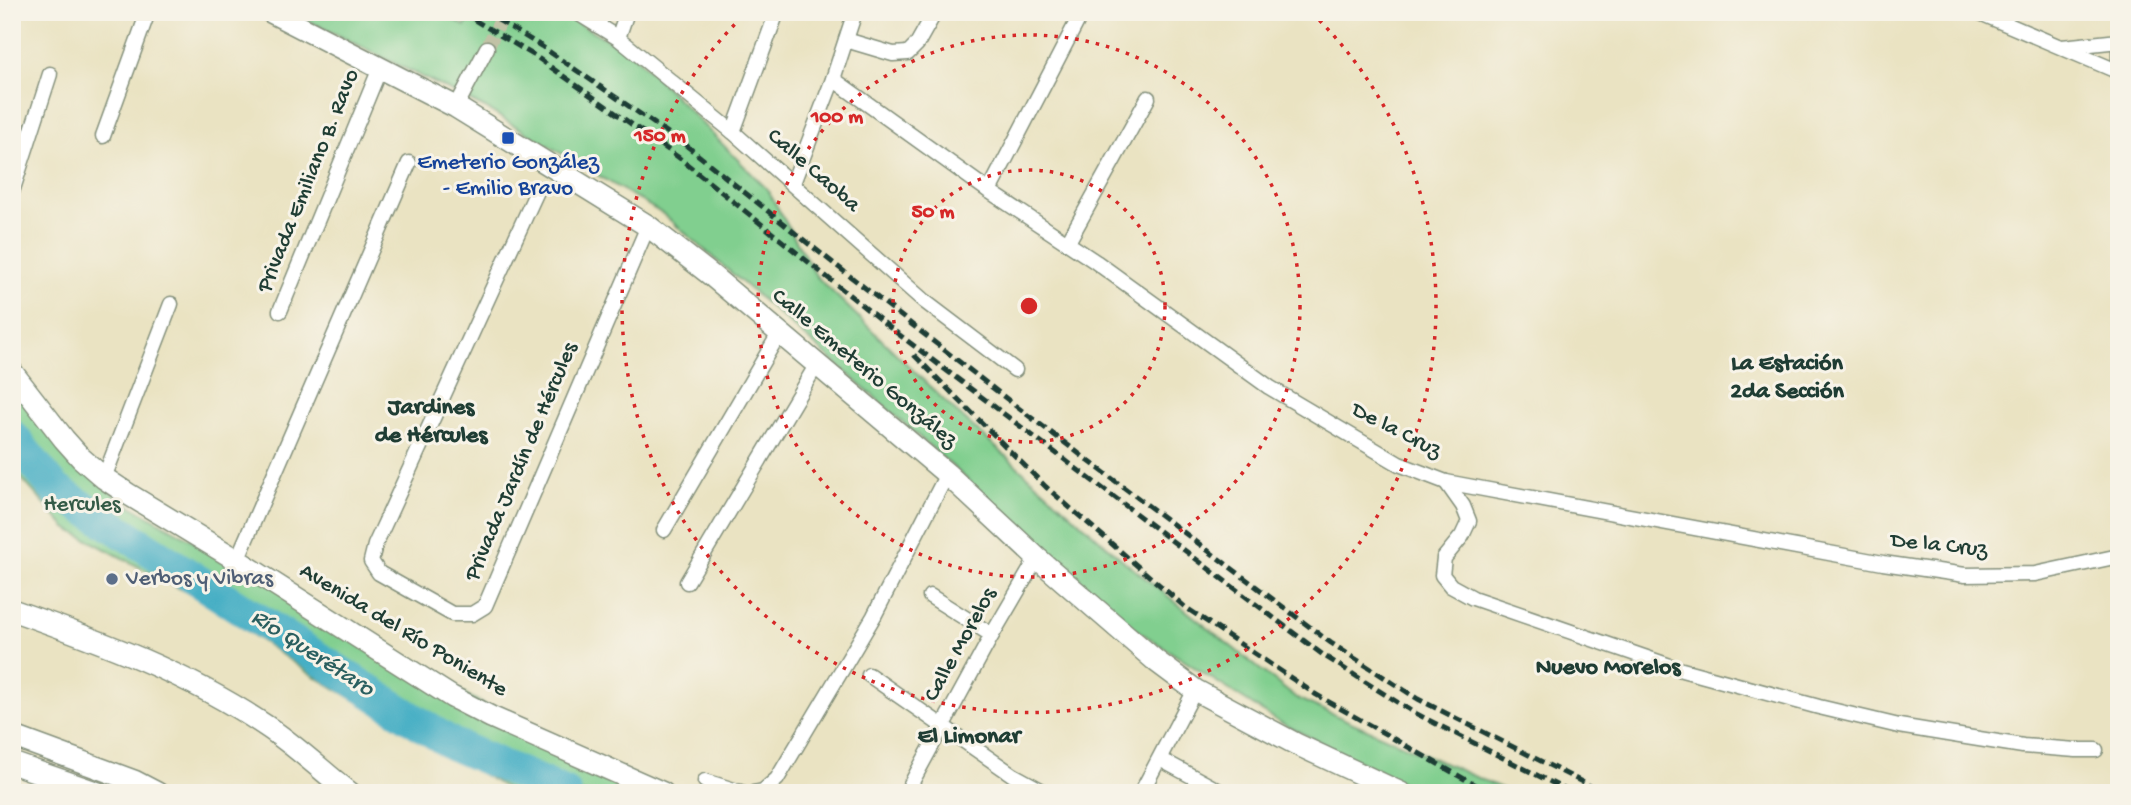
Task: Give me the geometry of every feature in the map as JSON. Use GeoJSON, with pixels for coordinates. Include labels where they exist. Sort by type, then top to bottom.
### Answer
{"type":"FeatureCollection","features":[{"type":"Feature","properties":{"kind":"street"},"geometry":{"type":"LineString","coordinates":[[103,136],[148,12]]}},
{"type":"Feature","properties":{"kind":"street","name":"Calle Emeterio González"},"geometry":{"type":"LineString","coordinates":[[271,12],[456,107],[648,226],[780,332],[947,474],[1037,558],[1156,661],[1195,690],[1296,744],[1401,793]]}},
{"type":"Feature","properties":{"kind":"street","name":"Calle Caoba"},"geometry":{"type":"LineString","coordinates":[[576,12],[601,19],[618,38],[793,183],[924,301],[1014,370]]}},
{"type":"Feature","properties":{"kind":"street"},"geometry":{"type":"LineString","coordinates":[[618,38],[627,12]]}},
{"type":"Feature","properties":{"kind":"street"},"geometry":{"type":"LineString","coordinates":[[733,132],[777,12]]}},
{"type":"Feature","properties":{"kind":"street"},"geometry":{"type":"LineString","coordinates":[[793,183],[833,79],[855,12]]}},
{"type":"Feature","properties":{"kind":"street"},"geometry":{"type":"LineString","coordinates":[[846,40],[893,54],[908,53],[917,44],[935,12]]}},
{"type":"Feature","properties":{"kind":"street"},"geometry":{"type":"LineString","coordinates":[[989,191],[1082,12]]}},
{"type":"Feature","properties":{"kind":"street"},"geometry":{"type":"LineString","coordinates":[[1978,12],[2119,72]]}},
{"type":"Feature","properties":{"kind":"street"},"geometry":{"type":"LineString","coordinates":[[2061,47],[2119,41]]}},
{"type":"Feature","properties":{"kind":"street"},"geometry":{"type":"LineString","coordinates":[[456,107],[487,48]]}},
{"type":"Feature","properties":{"kind":"street"},"geometry":{"type":"LineString","coordinates":[[2119,51],[2119,59]]}},
{"type":"Feature","properties":{"kind":"street","name":"Privada Emiliano B. Ravo"},"geometry":{"type":"LineString","coordinates":[[280,311],[380,68]]}},
{"type":"Feature","properties":{"kind":"street"},"geometry":{"type":"LineString","coordinates":[[12,191],[50,74]]}},
{"type":"Feature","properties":{"kind":"street","name":"De la Cruz"},"geometry":{"type":"LineString","coordinates":[[833,79],[989,191],[1068,242],[1269,387],[1399,464],[1446,482],[1883,564],[1965,575],[2035,574],[2119,556]]}},
{"type":"Feature","properties":{"kind":"street"},"geometry":{"type":"LineString","coordinates":[[1068,242],[1148,98]]}},
{"type":"Feature","properties":{"kind":"street"},"geometry":{"type":"LineString","coordinates":[[237,560],[409,163]]}},
{"type":"Feature","properties":{"kind":"street","name":"Privada Jardín de Hércules"},"geometry":{"type":"LineString","coordinates":[[538,189],[375,545],[371,561],[379,573],[452,614],[472,614],[485,606],[648,226]]}},
{"type":"Feature","properties":{"kind":"street"},"geometry":{"type":"LineString","coordinates":[[104,478],[171,304]]}},
{"type":"Feature","properties":{"kind":"street"},"geometry":{"type":"LineString","coordinates":[[664,530],[780,332]]}},
{"type":"Feature","properties":{"kind":"street"},"geometry":{"type":"LineString","coordinates":[[687,582],[817,364]]}},
{"type":"Feature","properties":{"kind":"street","name":"Avenida del Río Poniente"},"geometry":{"type":"LineString","coordinates":[[12,372],[64,439],[104,478],[452,697],[663,793]]}},
{"type":"Feature","properties":{"kind":"street"},"geometry":{"type":"LineString","coordinates":[[753,793],[763,791],[776,779],[874,616],[947,474]]}},
{"type":"Feature","properties":{"kind":"street"},"geometry":{"type":"LineString","coordinates":[[1446,482],[1463,506],[1469,521],[1462,536],[1444,558],[1443,575],[1451,586],[1473,598],[1682,670],[1807,704],[1899,726],[2024,746],[2095,750]]}},
{"type":"Feature","properties":{"kind":"street","name":"Calle Morelos"},"geometry":{"type":"LineString","coordinates":[[906,793],[1037,558]]}},
{"type":"Feature","properties":{"kind":"street"},"geometry":{"type":"LineString","coordinates":[[930,596],[992,635]]}},
{"type":"Feature","properties":{"kind":"street"},"geometry":{"type":"LineString","coordinates":[[12,610],[76,632],[161,667],[211,693],[267,726],[349,793]]}},
{"type":"Feature","properties":{"kind":"street"},"geometry":{"type":"LineString","coordinates":[[869,675],[941,727],[1013,775],[1046,793]]}},
{"type":"Feature","properties":{"kind":"street"},"geometry":{"type":"LineString","coordinates":[[1141,793],[1195,690]]}},
{"type":"Feature","properties":{"kind":"street"},"geometry":{"type":"LineString","coordinates":[[12,736],[134,781],[157,793]]}},
{"type":"Feature","properties":{"kind":"street"},"geometry":{"type":"LineString","coordinates":[[1160,759],[1223,793]]}},
{"type":"Feature","properties":{"kind":"street"},"geometry":{"type":"LineString","coordinates":[[12,763],[98,793]]}},
{"type":"Feature","properties":{"kind":"street"},"geometry":{"type":"LineString","coordinates":[[705,781],[744,793]]}},
{"type":"Feature","properties":{"kind":"green space"},"geometry":{"type":"Polygon","coordinates":[[[291,12],[439,12],[465,26],[477,12],[558,12],[633,54],[767,189],[816,276],[954,410],[1125,562],[1296,698],[1512,793],[1423,793],[1277,721],[1134,628],[862,386],[663,214],[485,108],[291,12]]]}},
{"type":"Feature","properties":{"kind":"green space","name":"Hercules"},"geometry":{"type":"Polygon","coordinates":[[[12,387],[117,498],[641,793],[516,793],[307,672],[205,602],[66,528],[15,471],[12,480],[12,387]]]}},
{"type":"Feature","properties":{"kind":"waterway","name":"Río Querétaro"},"geometry":{"type":"LineString","coordinates":[[12,436],[55,489],[452,744],[565,793]]}},
{"type":"Feature","properties":{"kind":"tunnel"},"geometry":{"type":"LineString","coordinates":[[487,48],[505,12]]}},
{"type":"Feature","properties":{"kind":"railway"},"geometry":{"type":"LineString","coordinates":[[461,12],[535,56],[678,157],[889,327],[1323,655],[1411,711],[1572,793]]}},
{"type":"Feature","properties":{"kind":"railway"},"geometry":{"type":"LineString","coordinates":[[485,12],[541,46],[687,146],[1021,410],[1331,643],[1418,699],[1604,793]]}},
{"type":"Feature","properties":{"kind":"railway"},"geometry":{"type":"LineString","coordinates":[[914,355],[1046,487],[1185,607],[1315,694],[1475,785],[1495,793]]}},
{"type":"Feature","properties":{"kind":"place","name":"Emeterio González - Emilio Bravo"},"geometry":{"type":"Point","coordinates":[508,138]}},
{"type":"Feature","properties":{"kind":"place","name":"Verbos y Vibras"},"geometry":{"type":"Point","coordinates":[112,579]}},
{"type":"Feature","properties":{"kind":"district","name":"La Estación 2da Sección"},"geometry":{"type":"Point","coordinates":[1787,378]}},
{"type":"Feature","properties":{"kind":"district","name":"Jardines de Hércules"},"geometry":{"type":"Point","coordinates":[431,422]}},
{"type":"Feature","properties":{"kind":"district","name":"Nuevo Morelos"},"geometry":{"type":"Point","coordinates":[1608,668]}},
{"type":"Feature","properties":{"kind":"district","name":"El Limonar"},"geometry":{"type":"Point","coordinates":[969,737]}}]}
